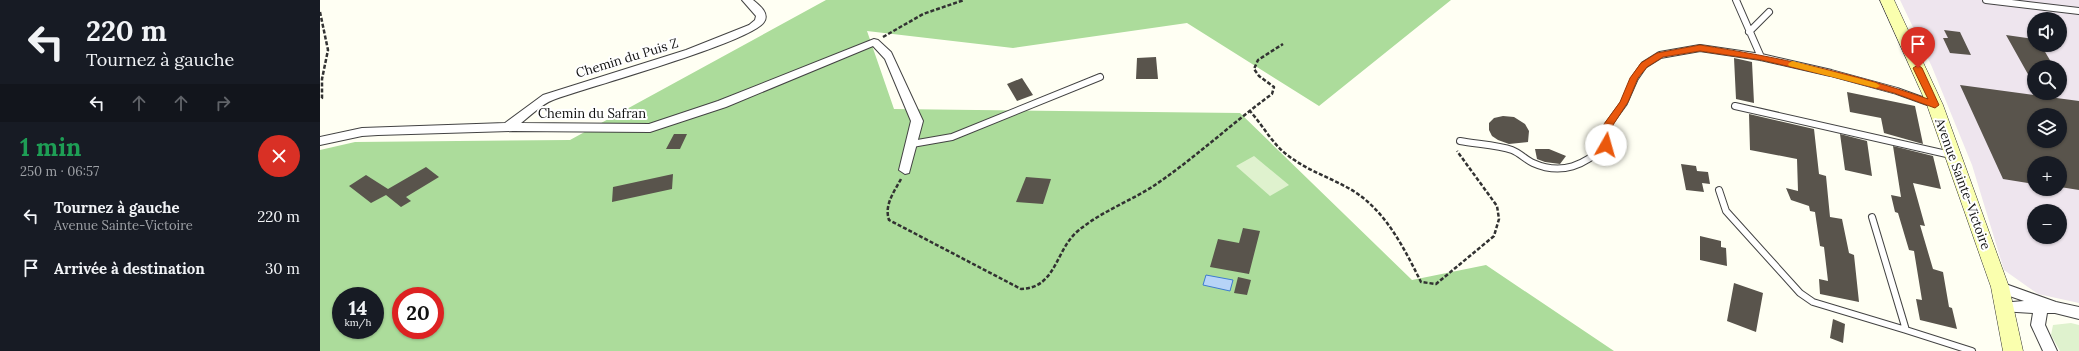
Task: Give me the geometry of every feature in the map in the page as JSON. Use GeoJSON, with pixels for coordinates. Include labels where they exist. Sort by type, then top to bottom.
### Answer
{"type":"FeatureCollection","features":[{"type":"Feature","properties":{"kind":"street","name":"Chemin du Puis Z"},"geometry":{"type":"LineString","coordinates":[[506,128],[547,98],[690,52],[746,31],[760,21],[761,16],[759,11],[747,0]]}},
{"type":"Feature","properties":{"kind":"street","name":"Avenue Sainte-Victoire"},"geometry":{"type":"LineString","coordinates":[[1887,0],[1935,105],[1953,155],[2000,287],[2013,351]]}},
{"type":"Feature","properties":{"kind":"street","name":"Chemin du Safran"},"geometry":{"type":"LineString","coordinates":[[320,141],[362,132],[506,128],[650,128],[722,104],[874,42]]}},
{"type":"Feature","properties":{"kind":"street"},"geometry":{"type":"LineString","coordinates":[[874,42],[886,52],[890,59],[918,121],[905,170]]}},
{"type":"Feature","properties":{"kind":"street"},"geometry":{"type":"LineString","coordinates":[[2000,287],[2040,304],[2079,313]]}},
{"type":"Feature","properties":{"kind":"street"},"geometry":{"type":"LineString","coordinates":[[2005,307],[2040,304]]}},
{"type":"Feature","properties":{"kind":"street"},"geometry":{"type":"LineString","coordinates":[[2040,304],[2038,325],[2050,351]]}},
{"type":"Feature","properties":{"kind":"lane"},"geometry":{"type":"LineString","coordinates":[[1736,0],[1761,57]]}},
{"type":"Feature","properties":{"kind":"lane"},"geometry":{"type":"LineString","coordinates":[[1986,0],[2079,11]]}},
{"type":"Feature","properties":{"kind":"lane"},"geometry":{"type":"LineString","coordinates":[[1750,32],[1769,12]]}},
{"type":"Feature","properties":{"kind":"lane"},"geometry":{"type":"LineString","coordinates":[[1460,142],[1512,150],[1533,163],[1552,169],[1565,169],[1592,158],[1606,145],[1608,124],[1624,102],[1635,78],[1644,65],[1660,55],[1700,48],[1761,57],[1831,73],[1897,92],[1935,105]]}},
{"type":"Feature","properties":{"kind":"lane"},"geometry":{"type":"LineString","coordinates":[[912,144],[952,137],[1100,77]]}},
{"type":"Feature","properties":{"kind":"lane"},"geometry":{"type":"LineString","coordinates":[[1735,106],[1953,155]]}},
{"type":"Feature","properties":{"kind":"lane"},"geometry":{"type":"LineString","coordinates":[[1719,190],[1726,210],[1800,293],[1813,302],[1972,351]]}},
{"type":"Feature","properties":{"kind":"lane"},"geometry":{"type":"LineString","coordinates":[[1872,217],[1906,330]]}},
{"type":"Feature","properties":{"kind":"path"},"geometry":{"type":"LineString","coordinates":[[874,42],[923,14],[964,0]]}},
{"type":"Feature","properties":{"kind":"path"},"geometry":{"type":"LineString","coordinates":[[320,12],[328,50],[322,79],[322,98],[320,99]]}},
{"type":"Feature","properties":{"kind":"path"},"geometry":{"type":"LineString","coordinates":[[905,170],[886,209],[886,215],[889,220],[1021,290],[1029,290],[1039,286],[1047,278],[1070,237],[1082,227],[1152,187],[1184,164],[1274,91],[1274,87],[1259,76],[1254,69],[1258,60],[1283,44]]}},
{"type":"Feature","properties":{"kind":"path"},"geometry":{"type":"LineString","coordinates":[[1249,110],[1260,121],[1273,142],[1285,154],[1310,171],[1350,190],[1370,202],[1404,247],[1421,282],[1427,284],[1436,284],[1494,236],[1499,218],[1496,206],[1458,153],[1453,140],[1460,142]]}},
{"type":"Feature","properties":{"kind":"shaded area"},"geometry":{"type":"Polygon","coordinates":[[[1900,0],[2079,0],[2079,303],[2038,294],[2004,270],[1972,165],[1932,67],[1900,0]]]}},
{"type":"Feature","properties":{"kind":"green space"},"geometry":{"type":"Polygon","coordinates":[[[826,0],[1451,0],[1319,106],[1187,23],[1013,48],[867,31],[894,109],[1240,113],[1412,280],[1486,265],[1614,351],[320,351],[320,150],[355,142],[570,140],[826,0]]]}},
{"type":"Feature","properties":{"kind":"green space"},"geometry":{"type":"Polygon","coordinates":[[[1254,156],[1289,185],[1270,196],[1236,166],[1254,156]]]}},
{"type":"Feature","properties":{"kind":"green space"},"geometry":{"type":"Polygon","coordinates":[[[2071,323],[2079,325],[2079,351],[2060,351],[2051,335],[2053,325],[2071,323]]]}},
{"type":"Feature","properties":{"kind":"water"},"geometry":{"type":"Polygon","coordinates":[[[1206,275],[1233,280],[1230,291],[1203,285],[1206,275]]]}},
{"type":"Feature","properties":{"kind":"building"},"geometry":{"type":"Polygon","coordinates":[[[1944,30],[1960,32],[1971,55],[1950,53],[1943,38],[1948,38],[1944,30]]]}},
{"type":"Feature","properties":{"kind":"building"},"geometry":{"type":"Polygon","coordinates":[[[2006,35],[2027,38],[2027,52],[2045,52],[2050,60],[2027,60],[2027,72],[2006,35]]]}},
{"type":"Feature","properties":{"kind":"building"},"geometry":{"type":"Polygon","coordinates":[[[1156,57],[1158,79],[1136,79],[1137,58],[1156,57]]]}},
{"type":"Feature","properties":{"kind":"building"},"geometry":{"type":"Polygon","coordinates":[[[1734,58],[1752,62],[1754,103],[1736,99],[1734,58]]]}},
{"type":"Feature","properties":{"kind":"building"},"geometry":{"type":"Polygon","coordinates":[[[1022,78],[1033,95],[1017,101],[1007,84],[1022,78]]]}},
{"type":"Feature","properties":{"kind":"building"},"geometry":{"type":"Polygon","coordinates":[[[1960,85],[2027,94],[2027,100],[2067,99],[2079,101],[2079,190],[2067,188],[2067,156],[2027,156],[2027,183],[2003,179],[1960,85]]]}},
{"type":"Feature","properties":{"kind":"building"},"geometry":{"type":"Polygon","coordinates":[[[1847,92],[1915,106],[1923,144],[1884,133],[1881,118],[1850,112],[1847,92]]]}},
{"type":"Feature","properties":{"kind":"building"},"geometry":{"type":"Polygon","coordinates":[[[1749,114],[1814,129],[1819,174],[1826,176],[1830,217],[1842,219],[1849,253],[1854,255],[1859,302],[1820,294],[1819,279],[1828,281],[1824,247],[1820,246],[1815,212],[1810,211],[1809,206],[1791,200],[1786,188],[1798,191],[1797,159],[1750,150],[1749,114]]]}},
{"type":"Feature","properties":{"kind":"building"},"geometry":{"type":"Polygon","coordinates":[[[1503,116],[1514,117],[1525,124],[1529,131],[1528,142],[1509,144],[1492,136],[1489,130],[1489,123],[1494,118],[1503,116]]]}},
{"type":"Feature","properties":{"kind":"building"},"geometry":{"type":"Polygon","coordinates":[[[674,134],[687,134],[680,149],[666,149],[674,134]]]}},
{"type":"Feature","properties":{"kind":"building"},"geometry":{"type":"Polygon","coordinates":[[[1840,134],[1867,141],[1872,176],[1845,170],[1840,134]]]}},
{"type":"Feature","properties":{"kind":"building"},"geometry":{"type":"Polygon","coordinates":[[[1893,146],[1933,156],[1941,189],[1913,183],[1925,226],[1920,225],[1933,269],[1943,272],[1949,307],[1952,308],[1957,329],[1920,320],[1916,299],[1922,300],[1914,251],[1909,250],[1898,213],[1895,212],[1891,195],[1901,197],[1893,146]]]}},
{"type":"Feature","properties":{"kind":"building"},"geometry":{"type":"Polygon","coordinates":[[[1535,149],[1549,149],[1566,156],[1560,164],[1545,162],[1537,159],[1535,149]]]}},
{"type":"Feature","properties":{"kind":"building"},"geometry":{"type":"Polygon","coordinates":[[[1681,164],[1696,166],[1697,171],[1708,172],[1710,184],[1702,183],[1704,192],[1686,190],[1681,164]]]}},
{"type":"Feature","properties":{"kind":"building"},"geometry":{"type":"Polygon","coordinates":[[[426,167],[439,177],[406,197],[411,201],[401,207],[386,195],[371,203],[349,186],[366,175],[388,189],[426,167]]]}},
{"type":"Feature","properties":{"kind":"building"},"geometry":{"type":"Polygon","coordinates":[[[673,174],[672,189],[612,202],[613,187],[673,174]]]}},
{"type":"Feature","properties":{"kind":"building"},"geometry":{"type":"Polygon","coordinates":[[[1026,177],[1051,179],[1043,204],[1016,202],[1026,177]]]}},
{"type":"Feature","properties":{"kind":"building"},"geometry":{"type":"Polygon","coordinates":[[[1243,228],[1260,231],[1249,274],[1210,267],[1218,239],[1239,243],[1243,228]]]}},
{"type":"Feature","properties":{"kind":"building"},"geometry":{"type":"Polygon","coordinates":[[[1700,236],[1721,241],[1721,247],[1726,248],[1727,266],[1700,260],[1700,236]]]}},
{"type":"Feature","properties":{"kind":"building"},"geometry":{"type":"Polygon","coordinates":[[[1238,277],[1251,280],[1247,295],[1234,293],[1238,277]]]}},
{"type":"Feature","properties":{"kind":"building"},"geometry":{"type":"Polygon","coordinates":[[[1734,283],[1763,293],[1756,332],[1727,321],[1734,283]]]}},
{"type":"Feature","properties":{"kind":"building"},"geometry":{"type":"Polygon","coordinates":[[[1833,319],[1845,324],[1843,343],[1830,338],[1833,319]]]}},
{"type":"Feature","properties":{"kind":"slow traffic"},"geometry":{"type":"LineString","coordinates":[[1792,64],[1876,86]]}},
{"type":"Feature","properties":{"kind":"route"},"geometry":{"type":"LineString","coordinates":[[1606,145],[1608,124],[1624,102],[1635,78],[1644,65],[1660,55],[1675,51],[1700,48],[1716,49],[1761,57],[1831,73],[1897,92],[1935,105],[1918,68]]}}]}
